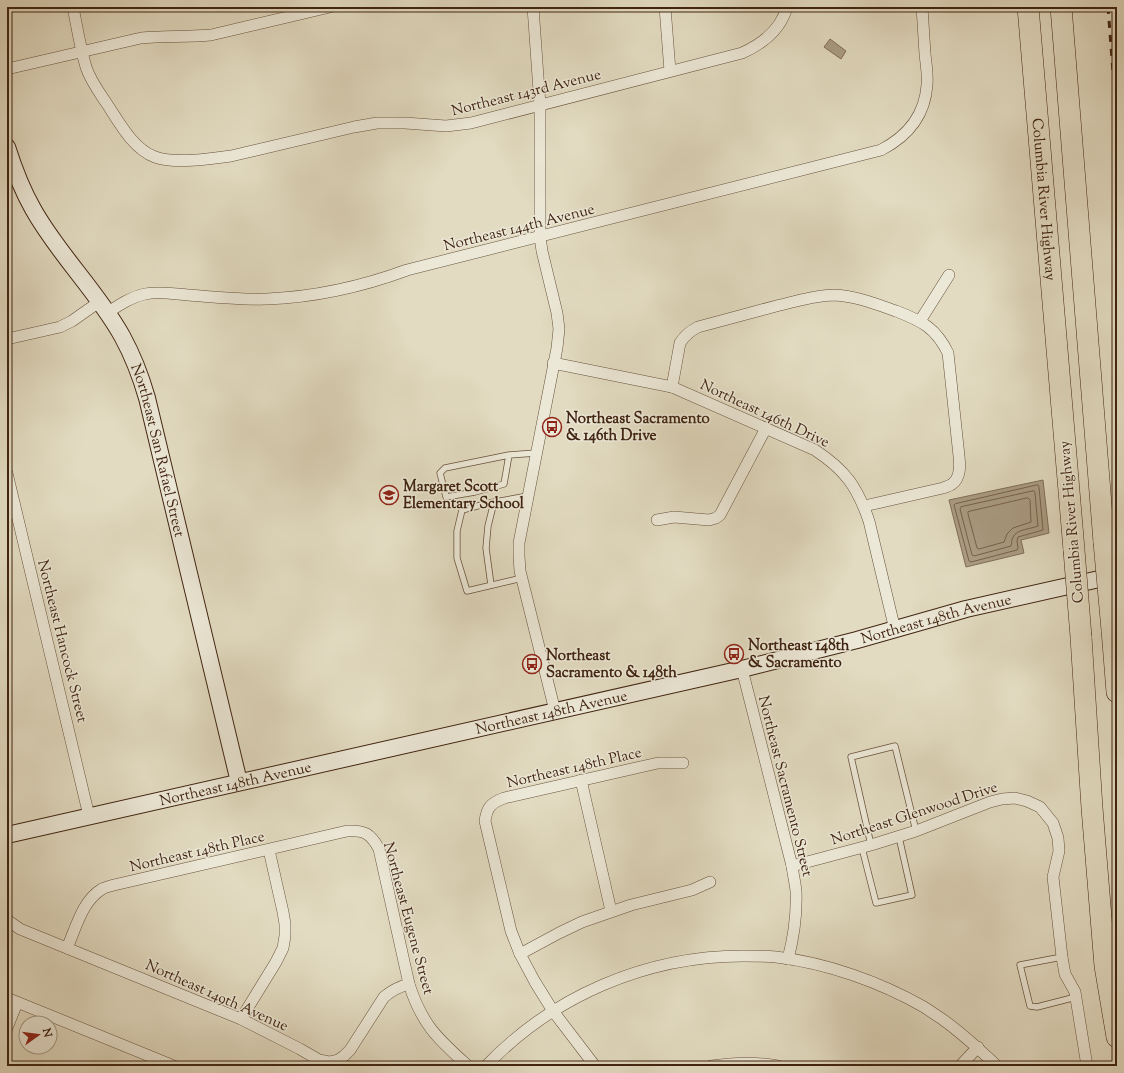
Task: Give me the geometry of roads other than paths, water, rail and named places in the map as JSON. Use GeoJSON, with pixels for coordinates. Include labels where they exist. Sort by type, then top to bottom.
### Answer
{"type":"FeatureCollection","features":[{"type":"Feature","properties":{"kind":"highway","name":"Columbia River Highway"},"geometry":{"type":"LineString","coordinates":[[1028,7],[1081,637],[1092,808],[1105,966],[1117,1037]]}},
{"type":"Feature","properties":{"kind":"highway","name":"Columbia River Highway"},"geometry":{"type":"LineString","coordinates":[[1061,7],[1117,692]]}},
{"type":"Feature","properties":{"kind":"main road","name":"Northeast San Rafael Street"},"geometry":{"type":"LineString","coordinates":[[7,148],[11,173],[41,222],[122,336],[140,376],[147,398],[239,782]]}},
{"type":"Feature","properties":{"kind":"main road","name":"Northeast 148th Avenue"},"geometry":{"type":"LineString","coordinates":[[7,835],[742,669],[895,630],[966,609],[1117,575]]}},
{"type":"Feature","properties":{"kind":"street","name":"Northeast 143rd Avenue"},"geometry":{"type":"LineString","coordinates":[[72,7],[90,78],[119,122],[138,146],[155,157],[167,160],[231,156],[354,127],[378,123],[405,123],[433,126],[471,123],[742,53],[758,45],[773,32],[782,21],[787,7]]}},
{"type":"Feature","properties":{"kind":"street"},"geometry":{"type":"LineString","coordinates":[[7,69],[141,38],[211,35],[330,7]]}},
{"type":"Feature","properties":{"kind":"street"},"geometry":{"type":"LineString","coordinates":[[533,7],[540,105],[540,237],[557,313],[559,329],[557,348],[519,543],[519,556],[522,578],[555,711]]}},
{"type":"Feature","properties":{"kind":"street"},"geometry":{"type":"LineString","coordinates":[[665,7],[670,71]]}},
{"type":"Feature","properties":{"kind":"street","name":"Northeast 144th Avenue"},"geometry":{"type":"LineString","coordinates":[[7,339],[60,327],[103,308],[154,293],[236,299],[265,299],[294,298],[352,288],[407,270],[882,150],[903,136],[912,126],[921,111],[926,97],[927,84],[922,7]]}},
{"type":"Feature","properties":{"kind":"street"},"geometry":{"type":"LineString","coordinates":[[920,321],[949,275]]}},
{"type":"Feature","properties":{"kind":"street"},"geometry":{"type":"LineString","coordinates":[[672,387],[680,343],[691,330],[698,327],[804,299],[833,295],[848,296],[864,300],[920,321],[936,333],[944,344],[948,353],[960,456],[960,469],[957,478],[952,484],[943,488],[864,506]]}},
{"type":"Feature","properties":{"kind":"street","name":"Northeast 146th Drive"},"geometry":{"type":"LineString","coordinates":[[553,363],[672,387],[815,450],[830,460],[841,470],[852,484],[864,506],[869,521],[895,630]]}},
{"type":"Feature","properties":{"kind":"street"},"geometry":{"type":"LineString","coordinates":[[657,520],[674,516],[709,520],[720,515],[766,428]]}},
{"type":"Feature","properties":{"kind":"street","name":"Northeast Hancock Street"},"geometry":{"type":"LineString","coordinates":[[7,473],[90,816]]}},
{"type":"Feature","properties":{"kind":"street","name":"Northeast Sacramento Street"},"geometry":{"type":"LineString","coordinates":[[742,669],[792,866],[796,890],[795,921],[788,959]]}},
{"type":"Feature","properties":{"kind":"street","name":"Northeast 148th Place"},"geometry":{"type":"LineString","coordinates":[[520,954],[511,931],[485,821],[486,811],[494,802],[504,798],[658,762],[683,763]]}},
{"type":"Feature","properties":{"kind":"street"},"geometry":{"type":"LineString","coordinates":[[581,780],[611,911]]}},
{"type":"Feature","properties":{"kind":"street","name":"Northeast Glenwood Drive"},"geometry":{"type":"LineString","coordinates":[[792,866],[899,837],[990,802],[1002,799],[1015,798],[1027,801],[1040,807],[1053,823],[1058,838],[1059,851],[1053,877],[1062,957],[1065,974],[1075,992],[1087,1066]]}},
{"type":"Feature","properties":{"kind":"street","name":"Northeast 148th Place"},"geometry":{"type":"LineString","coordinates":[[67,948],[84,908],[102,889],[347,831],[358,830],[366,833]]}},
{"type":"Feature","properties":{"kind":"street","name":"Northeast Eugene Street"},"geometry":{"type":"LineString","coordinates":[[366,833],[374,840],[379,849],[414,1001],[428,1026],[445,1045],[468,1066]]}},
{"type":"Feature","properties":{"kind":"street"},"geometry":{"type":"LineString","coordinates":[[241,1019],[276,962],[283,948],[285,936],[283,912],[269,850]]}},
{"type":"Feature","properties":{"kind":"street"},"geometry":{"type":"LineString","coordinates":[[594,1066],[553,1012],[520,954],[559,932],[611,911],[692,890],[710,882]]}},
{"type":"Feature","properties":{"kind":"street","name":"Northeast 149th Avenue"},"geometry":{"type":"LineString","coordinates":[[7,920],[20,929],[241,1019],[319,1060],[329,1062],[338,1060],[350,1050],[384,997],[390,991],[409,984]]}},
{"type":"Feature","properties":{"kind":"street"},"geometry":{"type":"LineString","coordinates":[[486,1066],[514,1039],[576,997],[599,986],[635,973],[679,962],[728,956],[763,956],[788,959],[847,972],[881,985],[925,1008],[962,1033],[997,1066]]}},
{"type":"Feature","properties":{"kind":"street"},"geometry":{"type":"LineString","coordinates":[[7,1028],[12,1000],[174,1066]]}},
{"type":"Feature","properties":{"kind":"street"},"geometry":{"type":"LineString","coordinates":[[960,1066],[978,1047]]}},
{"type":"Feature","properties":{"kind":"street"},"geometry":{"type":"LineString","coordinates":[[711,1066],[720,1064],[753,1064],[778,1066]]}},
{"type":"Feature","properties":{"kind":"lane"},"geometry":{"type":"LineString","coordinates":[[509,455],[504,484],[475,492],[446,497],[440,473],[445,468],[509,455],[536,453]]}},
{"type":"Feature","properties":{"kind":"lane"},"geometry":{"type":"LineString","coordinates":[[522,578],[467,591],[457,558],[457,531],[462,510],[528,496]]}},
{"type":"Feature","properties":{"kind":"lane"},"geometry":{"type":"LineString","coordinates":[[491,585],[486,548],[488,526],[494,502]]}},
{"type":"Feature","properties":{"kind":"lane"},"geometry":{"type":"LineString","coordinates":[[899,837],[912,894],[876,903],[851,757],[895,746],[916,831]]}},
{"type":"Feature","properties":{"kind":"lane"},"geometry":{"type":"LineString","coordinates":[[1062,957],[1020,965],[1030,1006],[1037,1007],[1076,997]]}},
{"type":"Feature","properties":{"kind":"water"},"geometry":{"type":"Polygon","coordinates":[[[830,39],[846,51],[841,59],[824,47],[830,39]]]}},
{"type":"Feature","properties":{"kind":"water"},"geometry":{"type":"Polygon","coordinates":[[[1043,480],[1049,533],[1021,540],[1024,553],[966,567],[949,500],[1043,480]]]}},
{"type":"Feature","properties":{"kind":"railway"},"geometry":{"type":"LineString","coordinates":[[1108,7],[1117,124]]}},
{"type":"Feature","properties":{"kind":"place","name":"Northeast Sacramento & 146th Drive"},"geometry":{"type":"Point","coordinates":[552,427]}},
{"type":"Feature","properties":{"kind":"place","name":"Margaret Scott Elementary School"},"geometry":{"type":"Point","coordinates":[389,495]}},
{"type":"Feature","properties":{"kind":"place","name":"Northeast 148th & Sacramento"},"geometry":{"type":"Point","coordinates":[734,654]}},
{"type":"Feature","properties":{"kind":"place","name":"Northeast Sacramento & 148th"},"geometry":{"type":"Point","coordinates":[532,664]}}]}
